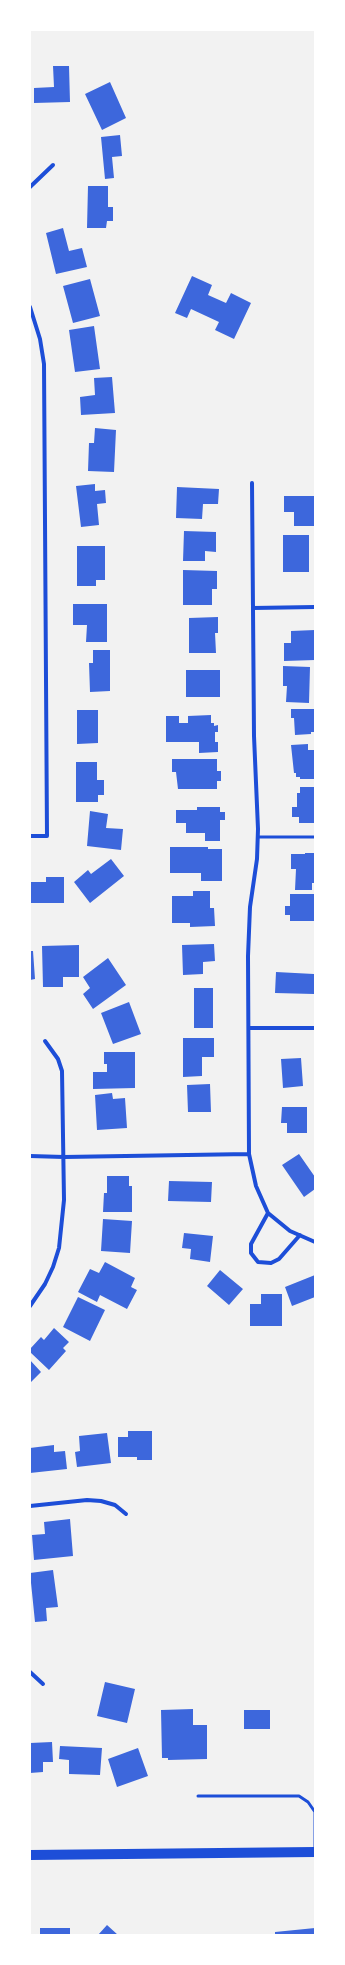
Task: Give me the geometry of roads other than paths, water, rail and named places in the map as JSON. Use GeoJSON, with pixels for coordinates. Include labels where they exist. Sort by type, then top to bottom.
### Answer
{"type":"FeatureCollection","features":[{"type":"Feature","properties":{"kind":"main road"},"geometry":{"type":"LineString","coordinates":[[30,1855],[315,1852]]}},
{"type":"Feature","properties":{"kind":"street"},"geometry":{"type":"LineString","coordinates":[[30,187],[53,165]]}},
{"type":"Feature","properties":{"kind":"street"},"geometry":{"type":"LineString","coordinates":[[30,307],[40,339],[44,364],[47,836],[30,836]]}},
{"type":"Feature","properties":{"kind":"street"},"geometry":{"type":"LineString","coordinates":[[252,483],[254,736],[258,837],[257,859],[250,907],[248,956],[249,1154],[256,1186],[268,1213],[290,1231],[315,1242]]}},
{"type":"Feature","properties":{"kind":"street"},"geometry":{"type":"LineString","coordinates":[[253,608],[315,607]]}},
{"type":"Feature","properties":{"kind":"street"},"geometry":{"type":"LineString","coordinates":[[249,1028],[315,1028]]}},
{"type":"Feature","properties":{"kind":"street"},"geometry":{"type":"LineString","coordinates":[[30,1306],[45,1284],[59,1248],[64,1200],[62,1071],[58,1059],[45,1041]]}},
{"type":"Feature","properties":{"kind":"street"},"geometry":{"type":"LineString","coordinates":[[30,1156],[64,1157],[249,1154]]}},
{"type":"Feature","properties":{"kind":"street"},"geometry":{"type":"LineString","coordinates":[[268,1213],[251,1244],[251,1253],[258,1262],[271,1263],[279,1259],[300,1235]]}},
{"type":"Feature","properties":{"kind":"street"},"geometry":{"type":"LineString","coordinates":[[30,1506],[94,1500],[115,1505],[126,1514]]}},
{"type":"Feature","properties":{"kind":"street"},"geometry":{"type":"LineString","coordinates":[[30,1672],[43,1684]]}},
{"type":"Feature","properties":{"kind":"lane"},"geometry":{"type":"LineString","coordinates":[[258,837],[315,837]]}},
{"type":"Feature","properties":{"kind":"lane"},"geometry":{"type":"LineString","coordinates":[[198,1796],[299,1796],[308,1802],[314,1812],[315,1852]]}}]}
